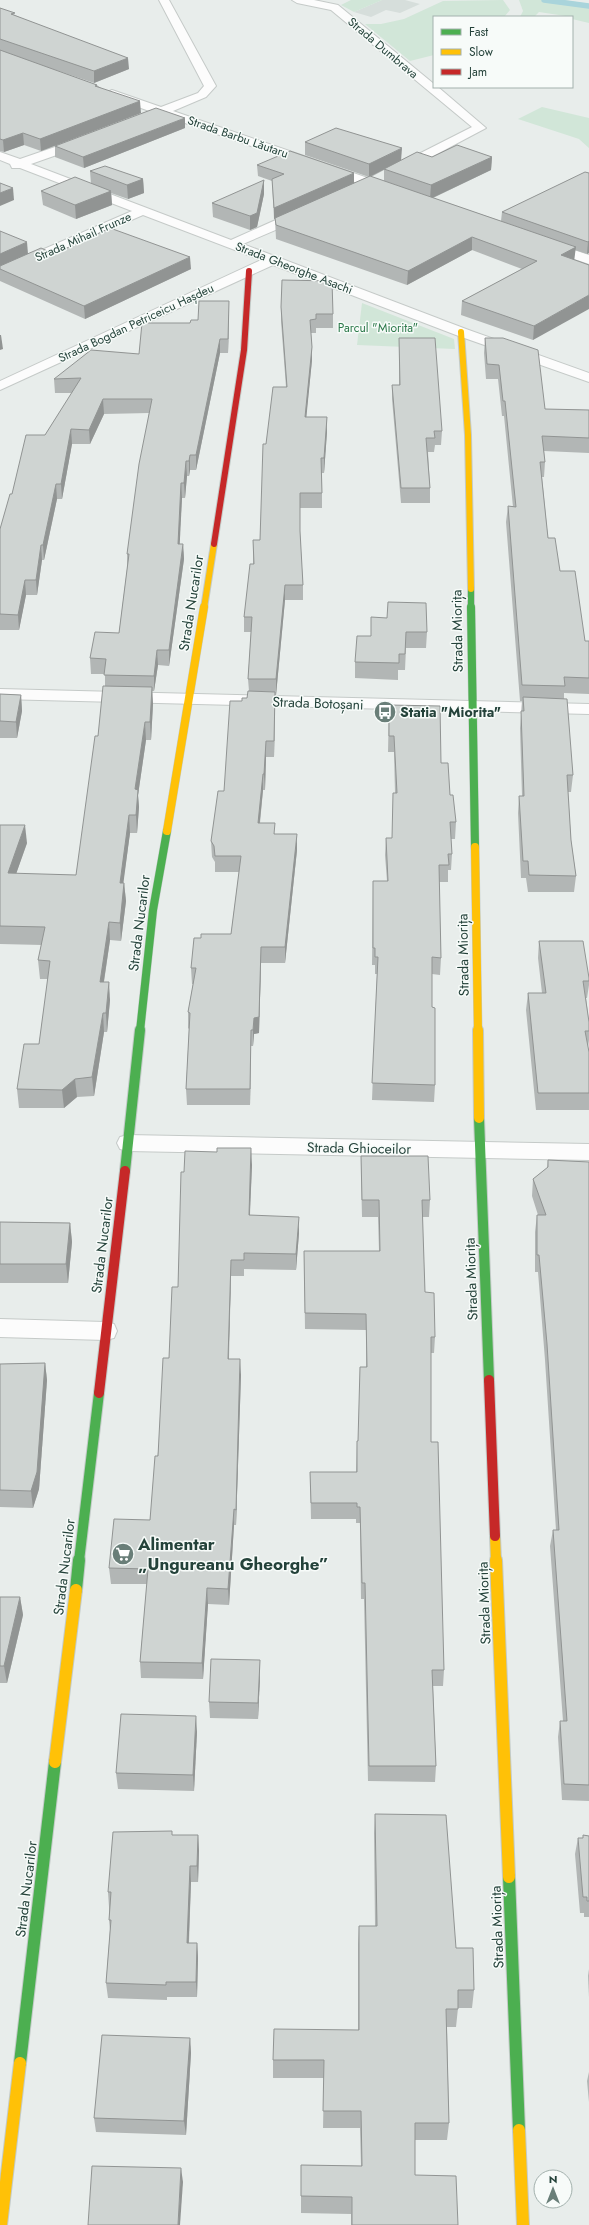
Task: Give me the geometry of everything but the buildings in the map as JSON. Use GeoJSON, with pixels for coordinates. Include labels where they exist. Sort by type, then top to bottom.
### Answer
{"type":"FeatureCollection","features":[{"type":"Feature","properties":{"kind":"street"},"geometry":{"type":"LineString","coordinates":[[141,119],[202,95],[210,86],[164,0]]}},
{"type":"Feature","properties":{"kind":"street","name":"Strada Dumbrava"},"geometry":{"type":"LineString","coordinates":[[296,0],[334,7],[480,128],[371,183]]}},
{"type":"Feature","properties":{"kind":"street","name":"Strada Barbu Lăutaru"},"geometry":{"type":"LineString","coordinates":[[103,90],[400,193]]}},
{"type":"Feature","properties":{"kind":"street"},"geometry":{"type":"LineString","coordinates":[[0,171],[99,135]]}},
{"type":"Feature","properties":{"kind":"street","name":"Strada Gheorghe Asachi"},"geometry":{"type":"LineString","coordinates":[[0,156],[461,332],[589,378]]}},
{"type":"Feature","properties":{"kind":"street"},"geometry":{"type":"LineString","coordinates":[[356,189],[371,183]]}},
{"type":"Feature","properties":{"kind":"street"},"geometry":{"type":"LineString","coordinates":[[232,244],[312,209]]}},
{"type":"Feature","properties":{"kind":"street","name":"Strada Mihail Frunze"},"geometry":{"type":"LineString","coordinates":[[0,273],[144,210]]}},
{"type":"Feature","properties":{"kind":"street"},"geometry":{"type":"LineString","coordinates":[[532,240],[589,260]]}},
{"type":"Feature","properties":{"kind":"street","name":"Strada Bogdan Petriceicu Hașdeu"},"geometry":{"type":"LineString","coordinates":[[0,386],[272,260]]}},
{"type":"Feature","properties":{"kind":"street","name":"Strada Nucarilor"},"geometry":{"type":"LineString","coordinates":[[1,2225],[128,1143],[153,910],[189,699],[242,358],[249,271]]}},
{"type":"Feature","properties":{"kind":"street","name":"Strada Miorița"},"geometry":{"type":"LineString","coordinates":[[461,332],[468,435],[480,1150],[523,2225]]}},
{"type":"Feature","properties":{"kind":"street","name":"Strada Botoșani"},"geometry":{"type":"LineString","coordinates":[[0,694],[589,710]]}},
{"type":"Feature","properties":{"kind":"street","name":"Strada Ghioceilor"},"geometry":{"type":"LineString","coordinates":[[128,1143],[589,1152]]}},
{"type":"Feature","properties":{"kind":"street"},"geometry":{"type":"LineString","coordinates":[[0,1328],[105,1331]]}},
{"type":"Feature","properties":{"kind":"shaded area"},"geometry":{"type":"Polygon","coordinates":[[[382,0],[405,0],[420,4],[400,13],[386,10],[371,17],[354,12],[382,0]]]}},
{"type":"Feature","properties":{"kind":"green space"},"geometry":{"type":"Polygon","coordinates":[[[351,0],[382,0],[354,12],[341,5],[351,0]]]}},
{"type":"Feature","properties":{"kind":"green space"},"geometry":{"type":"Polygon","coordinates":[[[503,0],[510,10],[505,16],[433,16],[433,55],[410,61],[365,24],[381,24],[404,19],[443,1],[503,0]]]}},
{"type":"Feature","properties":{"kind":"green space"},"geometry":{"type":"Polygon","coordinates":[[[519,0],[564,0],[589,4],[589,23],[573,19],[573,16],[539,12],[535,16],[520,16],[523,11],[519,0]]]}},
{"type":"Feature","properties":{"kind":"green space"},"geometry":{"type":"Polygon","coordinates":[[[542,107],[589,118],[589,148],[579,139],[518,119],[542,107]]]}},
{"type":"Feature","properties":{"kind":"green space","name":"Parcul \"Miorita\""},"geometry":{"type":"Polygon","coordinates":[[[362,303],[454,339],[455,349],[357,345],[362,303]]]}},
{"type":"Feature","properties":{"kind":"waterway"},"geometry":{"type":"LineString","coordinates":[[544,0],[589,6]]}},
{"type":"Feature","properties":{"kind":"traffic: fast"},"geometry":{"type":"LineString","coordinates":[[471,589],[475,847]]}},
{"type":"Feature","properties":{"kind":"traffic: fast"},"geometry":{"type":"LineString","coordinates":[[125,1171],[153,910],[167,831]]}},
{"type":"Feature","properties":{"kind":"traffic: fast"},"geometry":{"type":"LineString","coordinates":[[479,1118],[489,1380]]}},
{"type":"Feature","properties":{"kind":"traffic: fast"},"geometry":{"type":"LineString","coordinates":[[76,1590],[99,1393]]}},
{"type":"Feature","properties":{"kind":"traffic: fast"},"geometry":{"type":"LineString","coordinates":[[20,2063],[55,1762]]}},
{"type":"Feature","properties":{"kind":"traffic: fast"},"geometry":{"type":"LineString","coordinates":[[509,1877],[519,2130]]}},
{"type":"Feature","properties":{"kind":"traffic: slow"},"geometry":{"type":"LineString","coordinates":[[461,332],[468,435],[471,589]]}},
{"type":"Feature","properties":{"kind":"traffic: slow"},"geometry":{"type":"LineString","coordinates":[[167,831],[214,544]]}},
{"type":"Feature","properties":{"kind":"traffic: slow"},"geometry":{"type":"LineString","coordinates":[[475,847],[479,1118]]}},
{"type":"Feature","properties":{"kind":"traffic: slow"},"geometry":{"type":"LineString","coordinates":[[495,1536],[509,1877]]}},
{"type":"Feature","properties":{"kind":"traffic: slow"},"geometry":{"type":"LineString","coordinates":[[55,1762],[76,1590]]}},
{"type":"Feature","properties":{"kind":"traffic: slow"},"geometry":{"type":"LineString","coordinates":[[1,2225],[20,2063]]}},
{"type":"Feature","properties":{"kind":"traffic: slow"},"geometry":{"type":"LineString","coordinates":[[519,2130],[523,2225]]}},
{"type":"Feature","properties":{"kind":"traffic: jam"},"geometry":{"type":"LineString","coordinates":[[214,544],[244,350],[249,271]]}},
{"type":"Feature","properties":{"kind":"traffic: jam"},"geometry":{"type":"LineString","coordinates":[[99,1393],[125,1171]]}},
{"type":"Feature","properties":{"kind":"traffic: jam"},"geometry":{"type":"LineString","coordinates":[[489,1380],[495,1536]]}},
{"type":"Feature","properties":{"kind":"place","name":"Statia \"Miorita\""},"geometry":{"type":"Point","coordinates":[385,712]}},
{"type":"Feature","properties":{"kind":"place","name":"Alimentar „Ungureanu Gheorghe”"},"geometry":{"type":"Point","coordinates":[123,1554]}}]}
